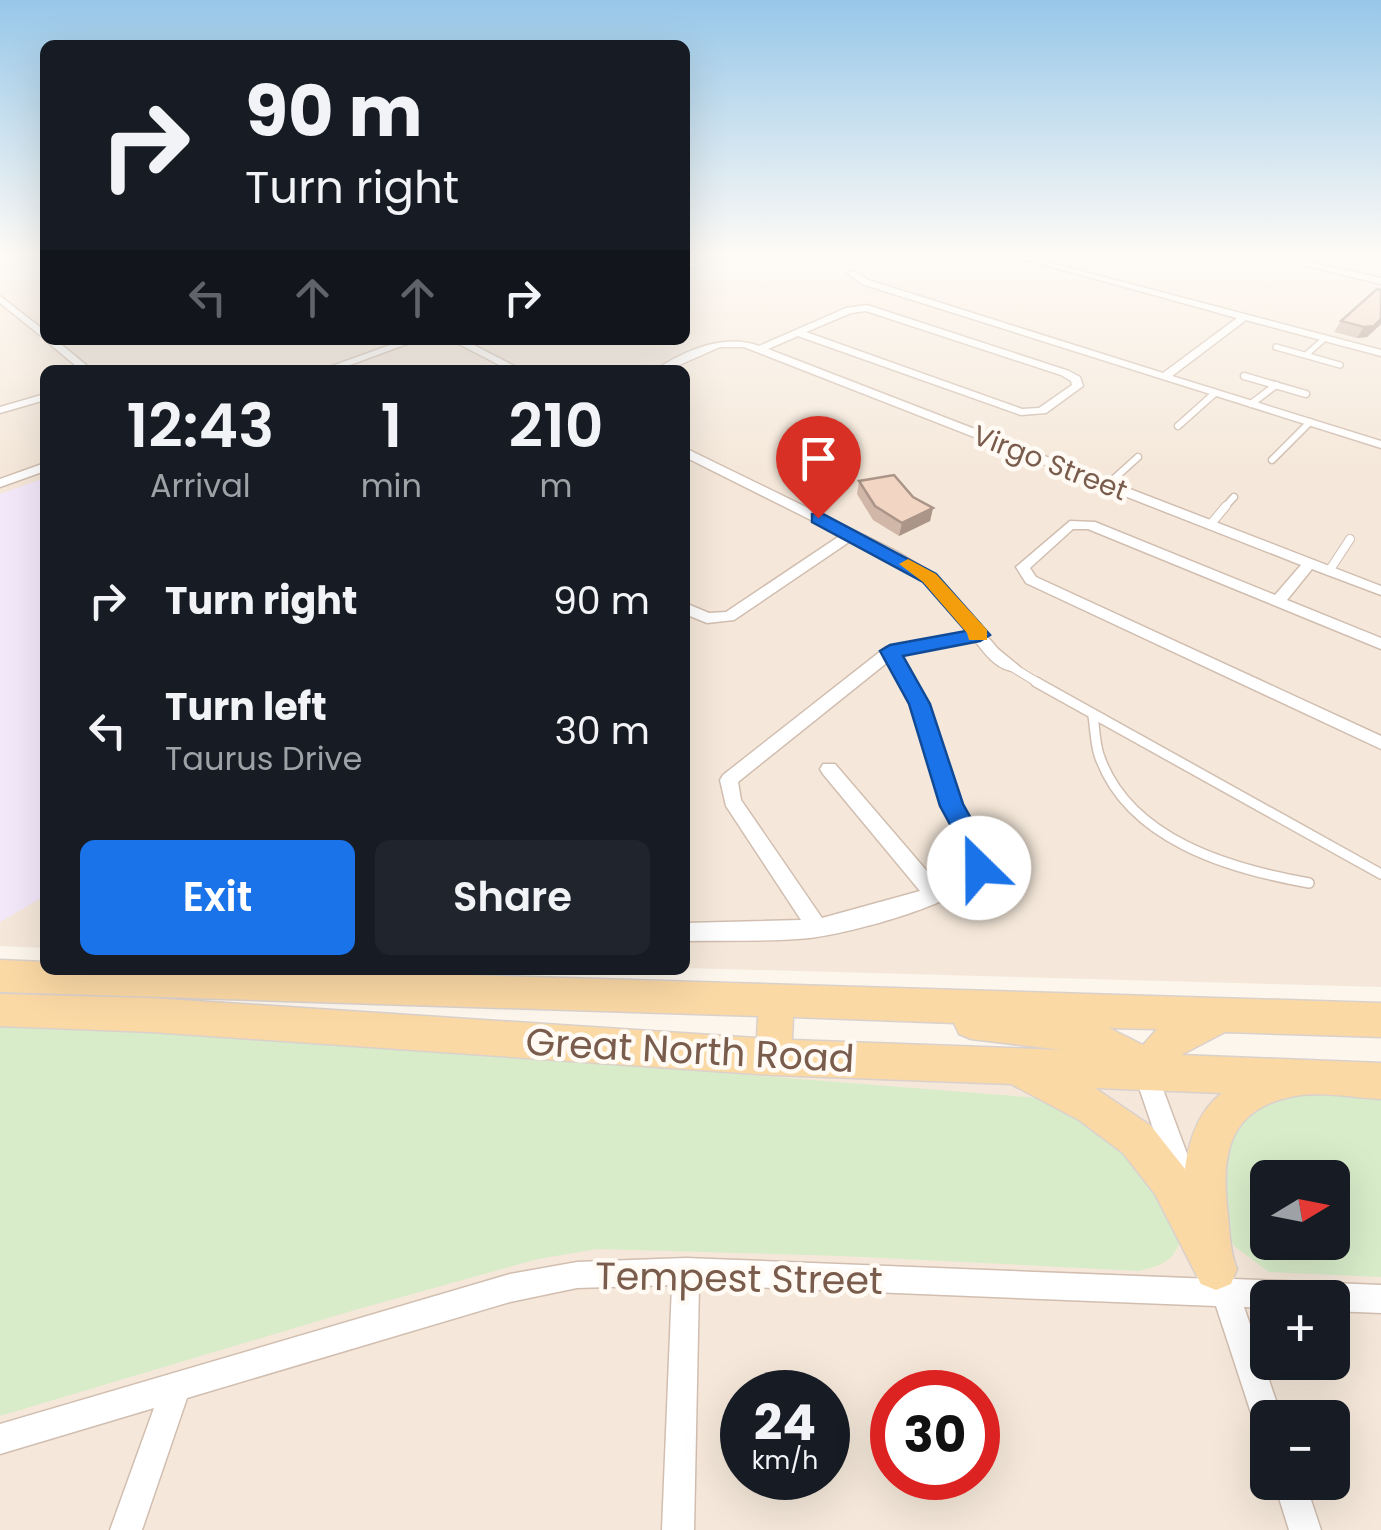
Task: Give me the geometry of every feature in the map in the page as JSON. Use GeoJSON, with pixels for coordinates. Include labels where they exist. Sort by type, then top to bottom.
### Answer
{"type":"FeatureCollection","features":[{"type":"Feature","properties":{"kind":"main road","name":"Great North Road"},"geometry":{"type":"LineString","coordinates":[[0,976],[361,1000],[773,1056],[1381,1081]]}},
{"type":"Feature","properties":{"kind":"main road","name":"Great North Road"},"geometry":{"type":"LineString","coordinates":[[0,1010],[361,1000],[777,1000],[919,1008],[1381,1020]]}},
{"type":"Feature","properties":{"kind":"main road"},"geometry":{"type":"LineString","coordinates":[[773,1056],[777,1000]]}},
{"type":"Feature","properties":{"kind":"main road"},"geometry":{"type":"LineString","coordinates":[[919,1008],[979,1024],[1102,1040],[1133,1056],[1146,1073],[1160,1049],[1177,1033],[1236,1015]]}},
{"type":"Feature","properties":{"kind":"main road"},"geometry":{"type":"LineString","coordinates":[[1006,1065],[1074,1096],[1135,1138],[1165,1174],[1218,1274]]}},
{"type":"Feature","properties":{"kind":"main road"},"geometry":{"type":"LineString","coordinates":[[1218,1274],[1204,1173],[1214,1126],[1228,1110],[1252,1094],[1298,1078]]}},
{"type":"Feature","properties":{"kind":"street"},"geometry":{"type":"LineString","coordinates":[[774,355],[819,327]]}},
{"type":"Feature","properties":{"kind":"street"},"geometry":{"type":"LineString","coordinates":[[760,350],[806,335],[1021,412],[1042,411],[1078,386],[1076,379],[1065,374],[926,327]]}},
{"type":"Feature","properties":{"kind":"street"},"geometry":{"type":"LineString","coordinates":[[1010,327],[1381,445]]}},
{"type":"Feature","properties":{"kind":"street"},"geometry":{"type":"LineString","coordinates":[[1165,376],[1230,327]]}},
{"type":"Feature","properties":{"kind":"street"},"geometry":{"type":"LineString","coordinates":[[1284,327],[1380,352]]}},
{"type":"Feature","properties":{"kind":"street","name":"Virgo Street"},"geometry":{"type":"LineString","coordinates":[[671,365],[718,344],[738,342],[1381,591]]}},
{"type":"Feature","properties":{"kind":"street"},"geometry":{"type":"LineString","coordinates":[[57,345],[81,365]]}},
{"type":"Feature","properties":{"kind":"street"},"geometry":{"type":"LineString","coordinates":[[340,365],[398,345]]}},
{"type":"Feature","properties":{"kind":"street"},"geometry":{"type":"LineString","coordinates":[[466,345],[507,365]]}},
{"type":"Feature","properties":{"kind":"street"},"geometry":{"type":"LineString","coordinates":[[0,410],[40,398]]}},
{"type":"Feature","properties":{"kind":"street"},"geometry":{"type":"LineString","coordinates":[[690,454],[930,578],[993,654],[1012,667]]}},
{"type":"Feature","properties":{"kind":"street"},"geometry":{"type":"LineString","coordinates":[[0,483],[40,469]]}},
{"type":"Feature","properties":{"kind":"street"},"geometry":{"type":"LineString","coordinates":[[1381,644],[1090,524],[1070,525],[1023,567],[1031,580],[1381,743]]}},
{"type":"Feature","properties":{"kind":"street"},"geometry":{"type":"LineString","coordinates":[[690,610],[707,618],[730,617],[851,534]]}},
{"type":"Feature","properties":{"kind":"street"},"geometry":{"type":"LineString","coordinates":[[1280,600],[1310,564]]}},
{"type":"Feature","properties":{"kind":"street"},"geometry":{"type":"LineString","coordinates":[[817,928],[736,806],[729,780],[890,651],[980,635]]}},
{"type":"Feature","properties":{"kind":"street"},"geometry":{"type":"LineString","coordinates":[[690,930],[817,928],[935,896],[971,879],[980,860],[952,806],[920,704],[890,651]]}},
{"type":"Feature","properties":{"kind":"street"},"geometry":{"type":"LineString","coordinates":[[829,768],[935,896]]}},
{"type":"Feature","properties":{"kind":"street"},"geometry":{"type":"LineString","coordinates":[[1146,1073],[1261,1400]]}},
{"type":"Feature","properties":{"kind":"street"},"geometry":{"type":"LineString","coordinates":[[678,1530],[686,1271]]}},
{"type":"Feature","properties":{"kind":"street","name":"Tempest Street"},"geometry":{"type":"LineString","coordinates":[[0,1439],[510,1288],[577,1275],[686,1271],[1218,1274],[1381,1299]]}},
{"type":"Feature","properties":{"kind":"street"},"geometry":{"type":"LineString","coordinates":[[126,1530],[176,1387]]}},
{"type":"Feature","properties":{"kind":"street"},"geometry":{"type":"LineString","coordinates":[[1295,1500],[1304,1530]]}},
{"type":"Feature","properties":{"kind":"lane"},"geometry":{"type":"LineString","coordinates":[[1306,355],[1325,338]]}},
{"type":"Feature","properties":{"kind":"lane"},"geometry":{"type":"LineString","coordinates":[[1276,347],[1340,365]]}},
{"type":"Feature","properties":{"kind":"lane"},"geometry":{"type":"LineString","coordinates":[[1244,376],[1306,394]]}},
{"type":"Feature","properties":{"kind":"lane"},"geometry":{"type":"LineString","coordinates":[[1252,404],[1276,385]]}},
{"type":"Feature","properties":{"kind":"lane"},"geometry":{"type":"LineString","coordinates":[[1178,426],[1215,393]]}},
{"type":"Feature","properties":{"kind":"lane"},"geometry":{"type":"LineString","coordinates":[[1272,460],[1310,422]]}},
{"type":"Feature","properties":{"kind":"lane"},"geometry":{"type":"LineString","coordinates":[[1108,485],[1138,457]]}},
{"type":"Feature","properties":{"kind":"lane"},"geometry":{"type":"LineString","coordinates":[[1210,525],[1234,497]]}},
{"type":"Feature","properties":{"kind":"lane"},"geometry":{"type":"LineString","coordinates":[[1329,571],[1350,539]]}},
{"type":"Feature","properties":{"kind":"lane"},"geometry":{"type":"LineString","coordinates":[[1012,667],[1093,716],[1381,874]]}},
{"type":"Feature","properties":{"kind":"lane"},"geometry":{"type":"LineString","coordinates":[[1093,716],[1093,736],[1111,780],[1129,807],[1156,830],[1235,868],[1309,883]]}},
{"type":"Feature","properties":{"kind":"shaded area"},"geometry":{"type":"Polygon","coordinates":[[[0,327],[40,327],[40,345],[690,345],[690,327],[1381,327],[1381,987],[690,968],[690,365],[40,365],[40,948],[0,946],[0,327]]]}},
{"type":"Feature","properties":{"kind":"shaded area"},"geometry":{"type":"Polygon","coordinates":[[[40,480],[40,899],[0,922],[0,494],[40,480]]]}},
{"type":"Feature","properties":{"kind":"shaded area"},"geometry":{"type":"Polygon","coordinates":[[[0,1032],[1381,1100],[1381,1530],[0,1530],[0,1032]]]}},
{"type":"Feature","properties":{"kind":"green space"},"geometry":{"type":"Polygon","coordinates":[[[0,1024],[192,1031],[1052,1099],[1124,1140],[1181,1238],[1166,1261],[1139,1271],[597,1249],[538,1259],[355,1310],[0,1416],[0,1024]]]}},
{"type":"Feature","properties":{"kind":"green space"},"geometry":{"type":"Polygon","coordinates":[[[1292,1090],[1381,1095],[1381,1277],[1269,1272],[1253,1260],[1350,1260],[1350,1160],[1250,1160],[1250,1258],[1234,1246],[1210,1200],[1219,1129],[1292,1090]]]}},
{"type":"Feature","properties":{"kind":"building"},"geometry":{"type":"Polygon","coordinates":[[[894,475],[913,497],[933,508],[902,523],[875,506],[859,481],[894,475]]]}},
{"type":"Feature","properties":{"kind":"slow traffic"},"geometry":{"type":"LineString","coordinates":[[908,564],[930,578],[980,635],[976,636]]}},
{"type":"Feature","properties":{"kind":"route"},"geometry":{"type":"LineString","coordinates":[[818,518],[930,578],[980,635],[890,651],[920,704],[952,806],[976,849],[979,868]]}}]}
